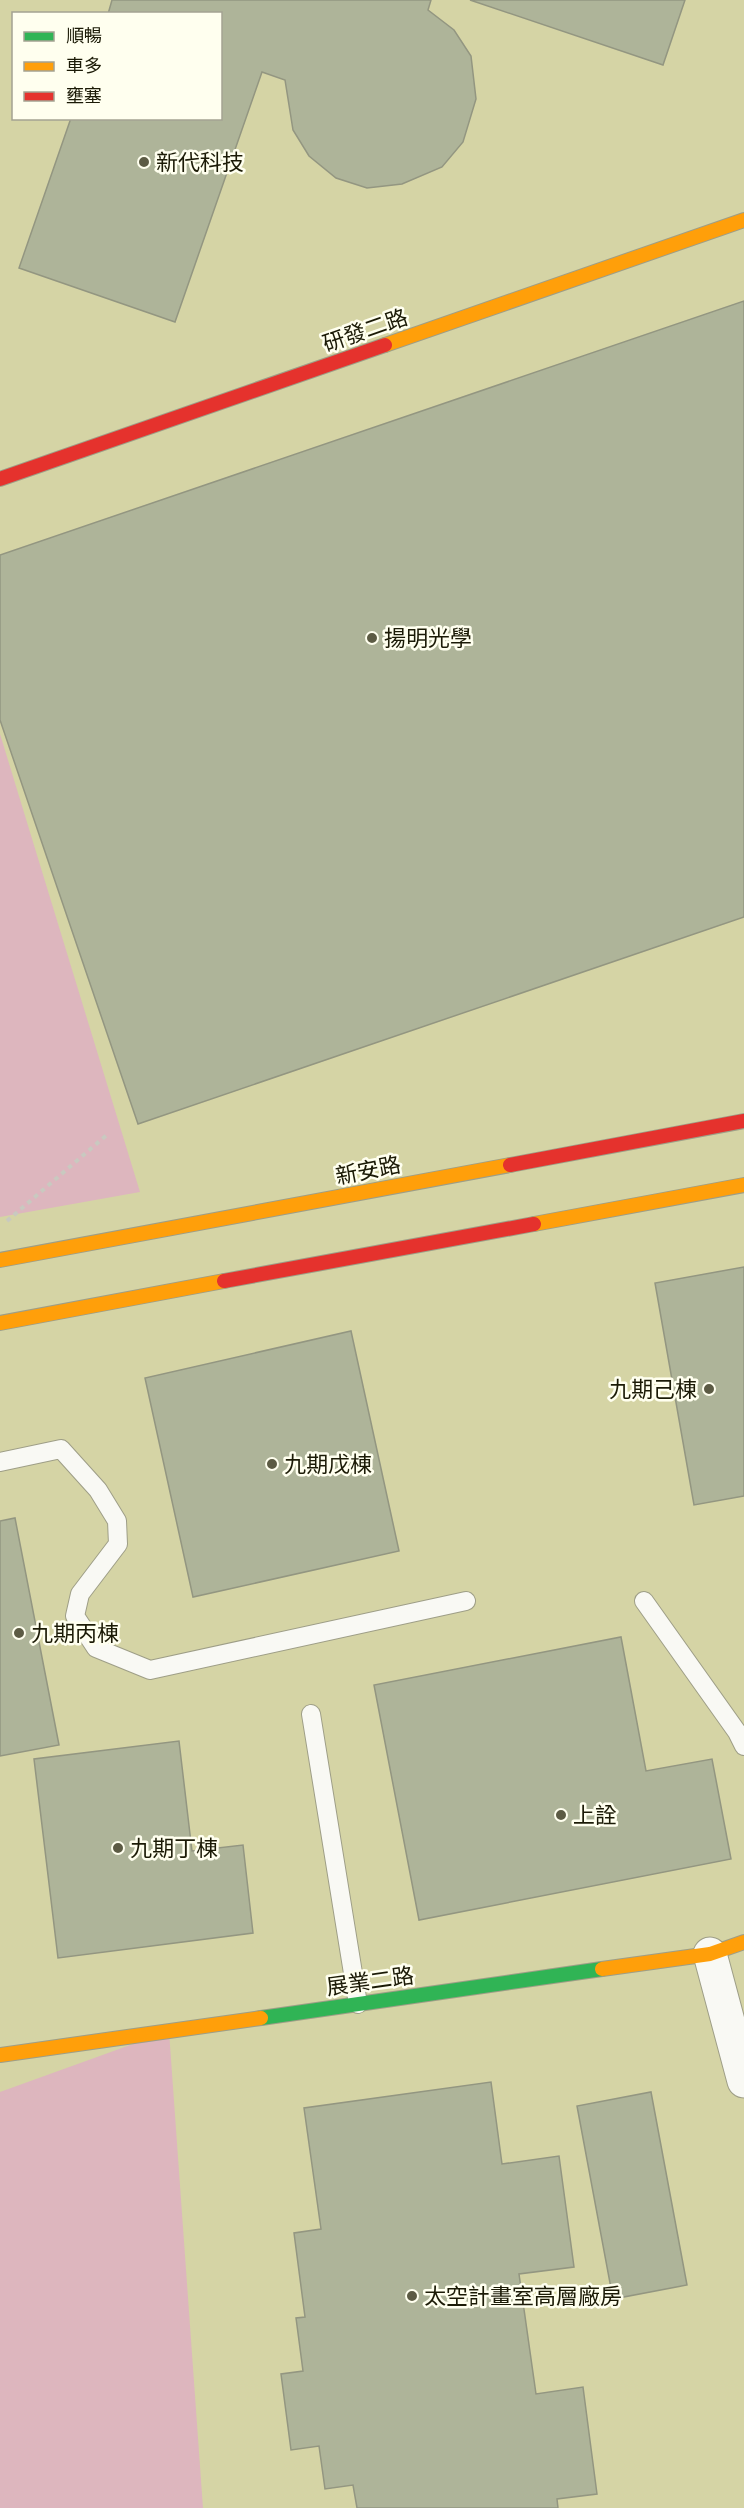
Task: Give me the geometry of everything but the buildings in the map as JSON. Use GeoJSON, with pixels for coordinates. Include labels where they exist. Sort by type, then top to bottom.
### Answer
{"type":"FeatureCollection","features":[{"type":"Feature","properties":{"kind":"street","name":"研發二路"},"geometry":{"type":"LineString","coordinates":[[0,479],[744,220]]}},
{"type":"Feature","properties":{"kind":"street","name":"新安路"},"geometry":{"type":"LineString","coordinates":[[0,1260],[744,1121]]}},
{"type":"Feature","properties":{"kind":"street"},"geometry":{"type":"LineString","coordinates":[[0,1323],[744,1185]]}},
{"type":"Feature","properties":{"kind":"street","name":"展業二路"},"geometry":{"type":"LineString","coordinates":[[0,2055],[710,1954],[744,1942]]}},
{"type":"Feature","properties":{"kind":"street"},"geometry":{"type":"LineString","coordinates":[[710,1954],[744,2081]]}},
{"type":"Feature","properties":{"kind":"lane"},"geometry":{"type":"LineString","coordinates":[[0,1462],[61,1449],[98,1490],[117,1521],[118,1544],[80,1594],[75,1616],[96,1648],[150,1670],[466,1601]]}},
{"type":"Feature","properties":{"kind":"lane"},"geometry":{"type":"LineString","coordinates":[[644,1601],[737,1732],[744,1746]]}},
{"type":"Feature","properties":{"kind":"lane"},"geometry":{"type":"LineString","coordinates":[[311,1714],[358,2004]]}},
{"type":"Feature","properties":{"kind":"path"},"geometry":{"type":"LineString","coordinates":[[0,1228],[109,1133]]}},
{"type":"Feature","properties":{"kind":"shaded area"},"geometry":{"type":"Polygon","coordinates":[[[0,0],[744,0],[744,2508],[0,2508],[0,0]]]}},
{"type":"Feature","properties":{"kind":"shaded area"},"geometry":{"type":"Polygon","coordinates":[[[0,734],[140,1192],[0,1217],[0,734]]]}},
{"type":"Feature","properties":{"kind":"shaded area"},"geometry":{"type":"Polygon","coordinates":[[[169,2031],[203,2508],[0,2508],[0,2092],[169,2031]]]}},
{"type":"Feature","properties":{"kind":"traffic: fast"},"geometry":{"type":"LineString","coordinates":[[261,2018],[602,1969]]}},
{"type":"Feature","properties":{"kind":"traffic: slow"},"geometry":{"type":"LineString","coordinates":[[385,345],[744,220]]}},
{"type":"Feature","properties":{"kind":"traffic: slow"},"geometry":{"type":"LineString","coordinates":[[0,1260],[510,1165]]}},
{"type":"Feature","properties":{"kind":"traffic: slow"},"geometry":{"type":"LineString","coordinates":[[534,1224],[744,1185]]}},
{"type":"Feature","properties":{"kind":"traffic: slow"},"geometry":{"type":"LineString","coordinates":[[0,1323],[224,1281]]}},
{"type":"Feature","properties":{"kind":"traffic: slow"},"geometry":{"type":"LineString","coordinates":[[602,1969],[710,1954],[744,1942]]}},
{"type":"Feature","properties":{"kind":"traffic: slow"},"geometry":{"type":"LineString","coordinates":[[0,2055],[261,2018]]}},
{"type":"Feature","properties":{"kind":"traffic: jam"},"geometry":{"type":"LineString","coordinates":[[0,479],[385,345]]}},
{"type":"Feature","properties":{"kind":"traffic: jam"},"geometry":{"type":"LineString","coordinates":[[510,1165],[744,1121]]}},
{"type":"Feature","properties":{"kind":"traffic: jam"},"geometry":{"type":"LineString","coordinates":[[224,1281],[534,1224]]}},
{"type":"Feature","properties":{"kind":"place","name":"新代科技"},"geometry":{"type":"Point","coordinates":[144,162]}},
{"type":"Feature","properties":{"kind":"place","name":"揚明光學"},"geometry":{"type":"Point","coordinates":[372,638]}},
{"type":"Feature","properties":{"kind":"place","name":"九期己棟"},"geometry":{"type":"Point","coordinates":[709,1389]}},
{"type":"Feature","properties":{"kind":"place","name":"九期戊棟"},"geometry":{"type":"Point","coordinates":[272,1464]}},
{"type":"Feature","properties":{"kind":"place","name":"九期丙棟"},"geometry":{"type":"Point","coordinates":[19,1633]}},
{"type":"Feature","properties":{"kind":"place","name":"上詮"},"geometry":{"type":"Point","coordinates":[561,1815]}},
{"type":"Feature","properties":{"kind":"place","name":"九期丁棟"},"geometry":{"type":"Point","coordinates":[118,1848]}},
{"type":"Feature","properties":{"kind":"place","name":"太空計畫室高層廠房"},"geometry":{"type":"Point","coordinates":[412,2296]}}]}
